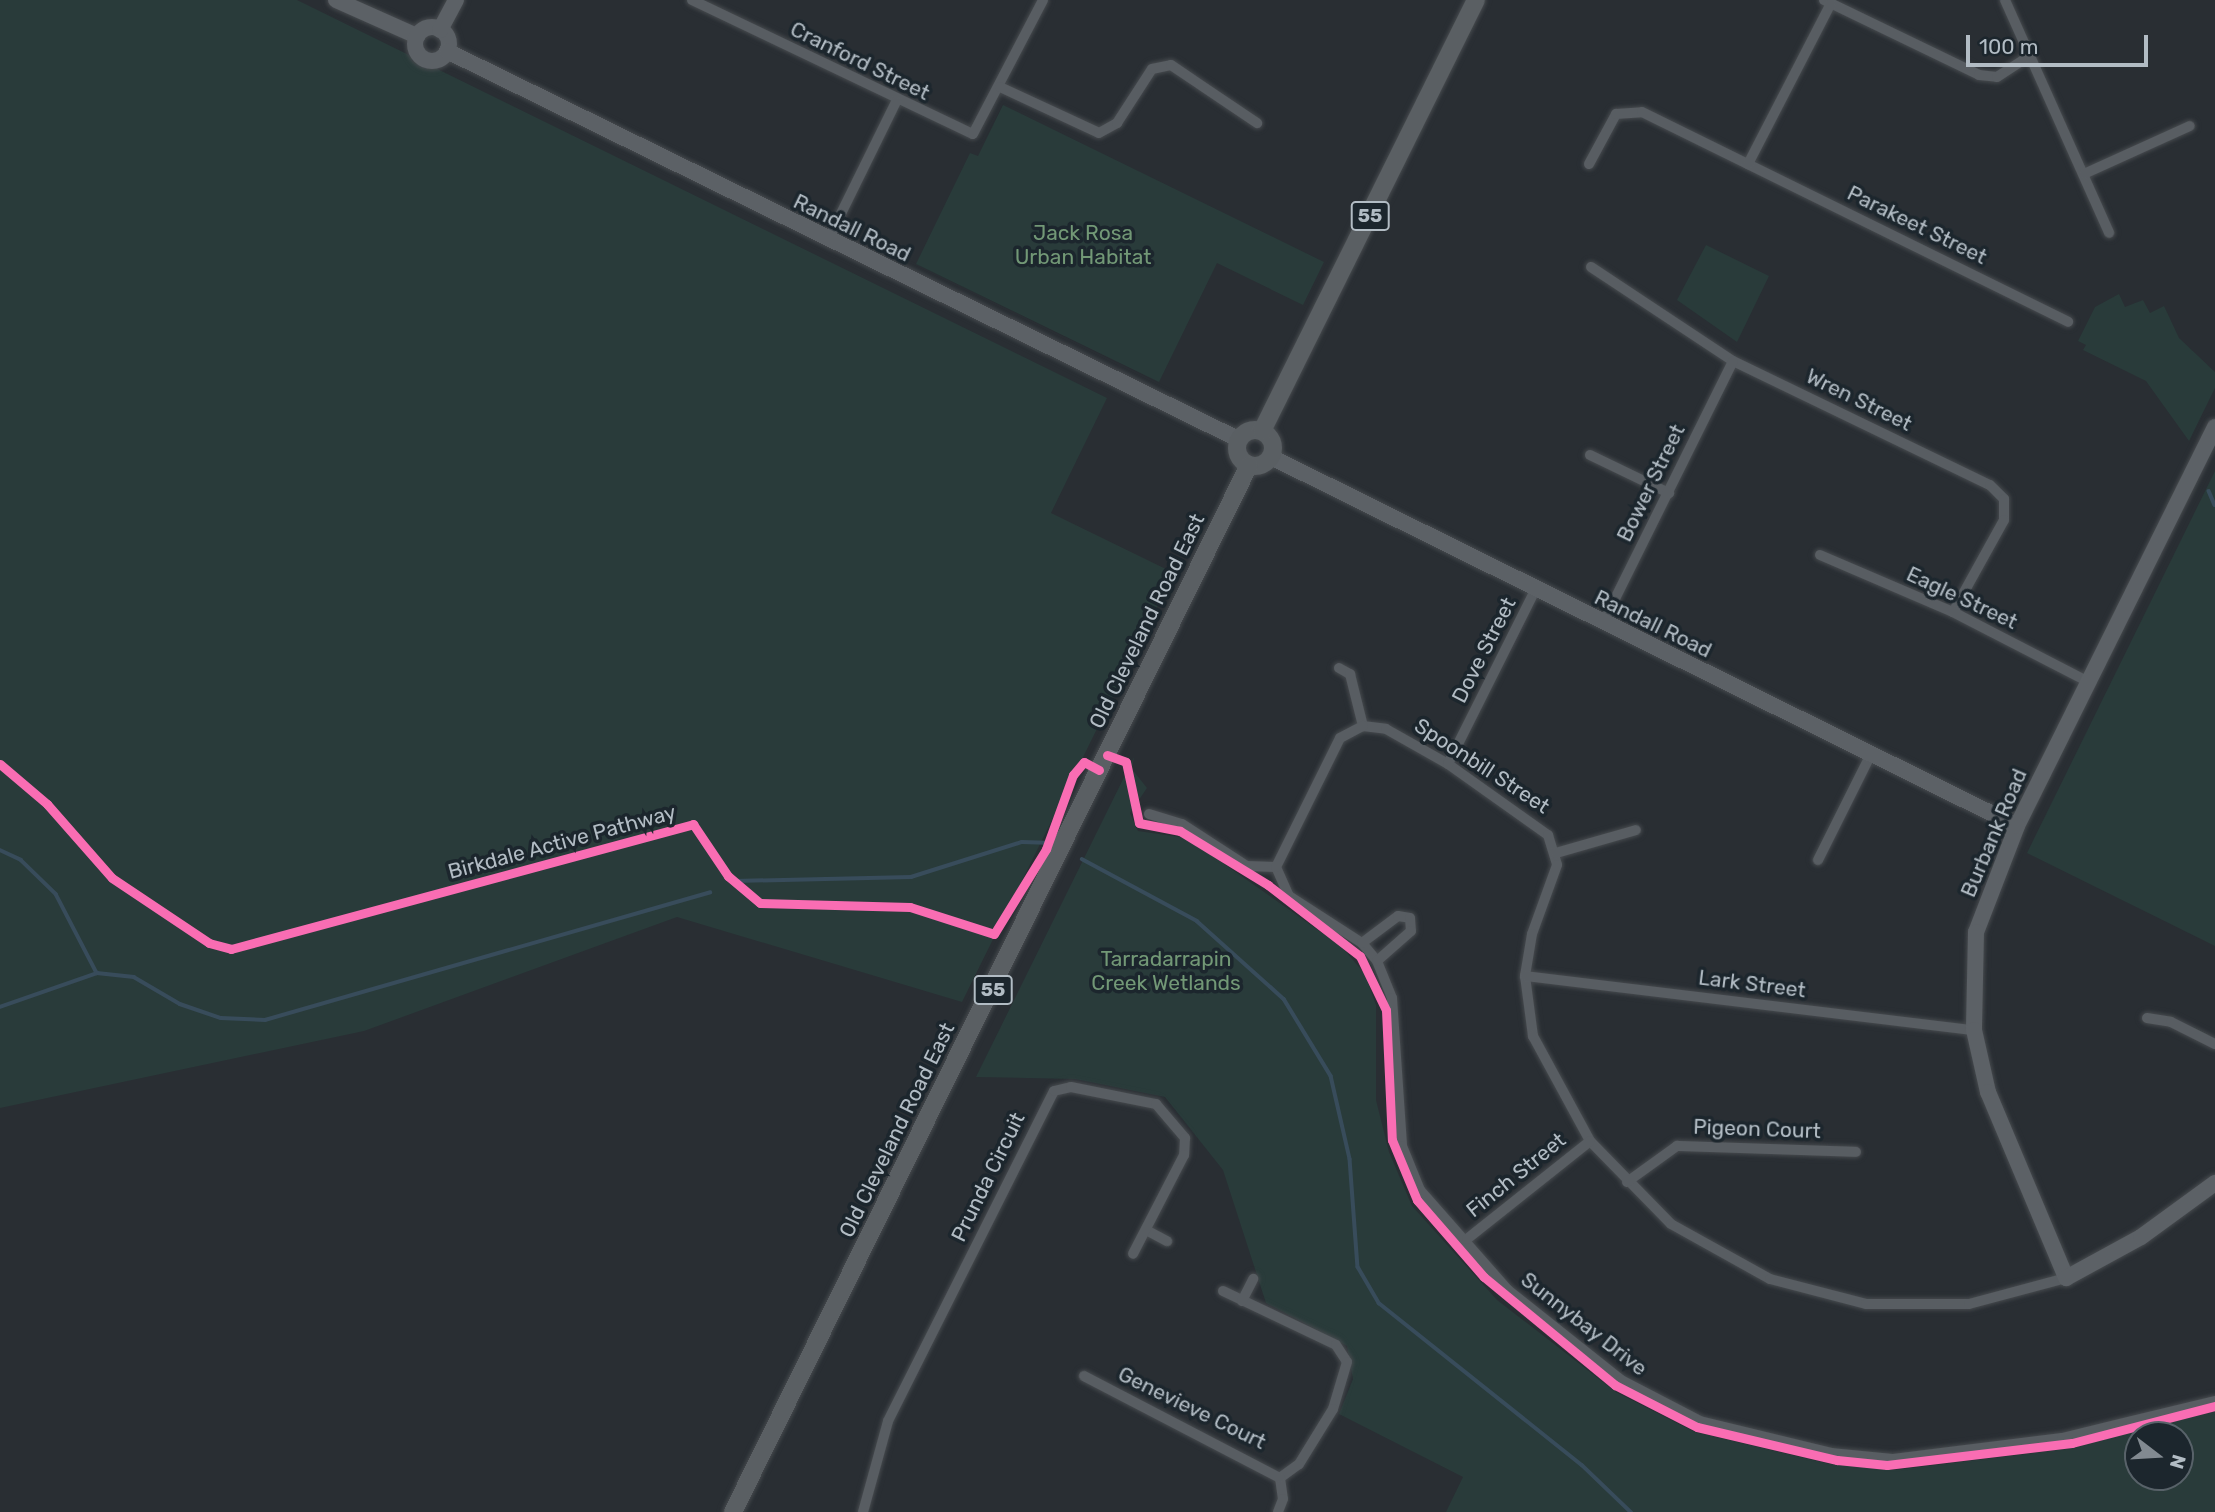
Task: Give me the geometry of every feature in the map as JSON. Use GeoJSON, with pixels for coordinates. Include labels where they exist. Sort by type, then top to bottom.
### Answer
{"type":"FeatureCollection","features":[{"type":"Feature","properties":{"kind":"main road","name":"55"},"geometry":{"type":"LineString","coordinates":[[1262,431],[1476,0]]}},
{"type":"Feature","properties":{"kind":"main road"},"geometry":{"type":"LineString","coordinates":[[1249,431],[1262,431],[1273,442],[1271,457],[1261,466],[1249,465],[1238,455],[1240,440],[1249,431]]}},
{"type":"Feature","properties":{"kind":"main road","name":"Old Cleveland Road East"},"geometry":{"type":"LineString","coordinates":[[733,1512],[1249,465]]}},
{"type":"Feature","properties":{"kind":"street"},"geometry":{"type":"LineString","coordinates":[[336,0],[417,36],[426,28],[440,30],[448,40],[447,51]]}},
{"type":"Feature","properties":{"kind":"street"},"geometry":{"type":"LineString","coordinates":[[440,30],[456,0]]}},
{"type":"Feature","properties":{"kind":"street","name":"Cranford Street"},"geometry":{"type":"LineString","coordinates":[[692,0],[896,102],[973,134],[1000,87]]}},
{"type":"Feature","properties":{"kind":"street"},"geometry":{"type":"LineString","coordinates":[[2005,0],[2028,57],[2109,233]]}},
{"type":"Feature","properties":{"kind":"street"},"geometry":{"type":"LineString","coordinates":[[1039,1],[1000,87],[1099,133],[1117,123],[1152,69],[1171,65],[1257,123]]}},
{"type":"Feature","properties":{"kind":"street"},"geometry":{"type":"LineString","coordinates":[[1748,164],[1828,2],[1979,75],[1997,77],[2028,57]]}},
{"type":"Feature","properties":{"kind":"street","name":"Randall Road"},"geometry":{"type":"LineString","coordinates":[[417,36],[415,48],[426,60],[447,51],[1240,440]]}},
{"type":"Feature","properties":{"kind":"street"},"geometry":{"type":"LineString","coordinates":[[828,240],[896,102]]}},
{"type":"Feature","properties":{"kind":"street","name":"Parakeet Street"},"geometry":{"type":"LineString","coordinates":[[1590,164],[1616,114],[1642,112],[2068,322]]}},
{"type":"Feature","properties":{"kind":"street"},"geometry":{"type":"LineString","coordinates":[[2084,174],[2190,126]]}},
{"type":"Feature","properties":{"kind":"street","name":"Wren Street"},"geometry":{"type":"LineString","coordinates":[[1591,267],[1733,361],[1990,485],[2004,499],[2004,520],[1953,612]]}},
{"type":"Feature","properties":{"kind":"street","name":"Bower Street"},"geometry":{"type":"LineString","coordinates":[[1603,623],[1733,361]]}},
{"type":"Feature","properties":{"kind":"street","name":"Burbank Road"},"geometry":{"type":"LineString","coordinates":[[2066,1278],[1989,1092],[1974,1030],[1976,932],[2017,826],[2085,680],[2215,427]]}},
{"type":"Feature","properties":{"kind":"street"},"geometry":{"type":"LineString","coordinates":[[1590,454],[1668,493]]}},
{"type":"Feature","properties":{"kind":"street","name":"Randall Road"},"geometry":{"type":"LineString","coordinates":[[1271,457],[1870,756],[2017,826]]}},
{"type":"Feature","properties":{"kind":"street","name":"Eagle Street"},"geometry":{"type":"LineString","coordinates":[[1820,555],[1953,612],[2085,680]]}},
{"type":"Feature","properties":{"kind":"street","name":"Dove Street"},"geometry":{"type":"LineString","coordinates":[[1448,764],[1535,590]]}},
{"type":"Feature","properties":{"kind":"street"},"geometry":{"type":"LineString","coordinates":[[1149,814],[1182,824],[1247,866],[1276,867],[1340,738],[1363,726],[1350,674],[1339,668]]}},
{"type":"Feature","properties":{"kind":"street","name":"Spoonbill Street"},"geometry":{"type":"LineString","coordinates":[[1363,726],[1386,729],[1448,764],[1539,825],[1556,853]]}},
{"type":"Feature","properties":{"kind":"street"},"geometry":{"type":"LineString","coordinates":[[1818,860],[1870,756]]}},
{"type":"Feature","properties":{"kind":"street"},"geometry":{"type":"LineString","coordinates":[[1636,830],[1556,853],[1554,878],[1532,934],[1525,976],[1533,1036],[1590,1141],[1626,1182],[1671,1224],[1715,1253],[1819,1296],[1936,1308],[2019,1294],[2066,1278],[2141,1237],[2215,1183]]}},
{"type":"Feature","properties":{"kind":"street","name":"Sunnybay Drive"},"geometry":{"type":"LineString","coordinates":[[1276,867],[1289,896],[1362,943],[1377,961],[1392,998],[1402,1146],[1420,1190],[1467,1239],[1508,1290],[1620,1380],[1700,1421],[1831,1453],[1894,1459],[2036,1441],[2215,1401]]}},
{"type":"Feature","properties":{"kind":"street"},"geometry":{"type":"LineString","coordinates":[[1362,943],[1398,916],[1410,919],[1411,931],[1377,961]]}},
{"type":"Feature","properties":{"kind":"street","name":"Lark Street"},"geometry":{"type":"LineString","coordinates":[[1525,976],[1974,1030]]}},
{"type":"Feature","properties":{"kind":"street"},"geometry":{"type":"LineString","coordinates":[[2147,1018],[2171,1022],[2215,1044]]}},
{"type":"Feature","properties":{"kind":"street","name":"Prunda Circuit"},"geometry":{"type":"LineString","coordinates":[[863,1512],[888,1421],[1054,1091],[1071,1087],[1156,1104],[1179,1127],[1184,1155],[1133,1254]]}},
{"type":"Feature","properties":{"kind":"street","name":"Finch Street"},"geometry":{"type":"LineString","coordinates":[[1467,1239],[1590,1141]]}},
{"type":"Feature","properties":{"kind":"street","name":"Pigeon Court"},"geometry":{"type":"LineString","coordinates":[[1626,1182],[1677,1146],[1856,1152]]}},
{"type":"Feature","properties":{"kind":"street"},"geometry":{"type":"LineString","coordinates":[[1146,1230],[1167,1241]]}},
{"type":"Feature","properties":{"kind":"street"},"geometry":{"type":"LineString","coordinates":[[1242,1301],[1253,1279]]}},
{"type":"Feature","properties":{"kind":"street"},"geometry":{"type":"LineString","coordinates":[[1223,1291],[1336,1345],[1346,1362],[1333,1409],[1295,1470],[1280,1478],[1283,1499],[1278,1512]]}},
{"type":"Feature","properties":{"kind":"street","name":"Genevieve Court"},"geometry":{"type":"LineString","coordinates":[[1084,1376],[1280,1478]]}},
{"type":"Feature","properties":{"kind":"green space"},"geometry":{"type":"Polygon","coordinates":[[[0,0],[297,0],[1107,398],[1051,513],[1174,573],[962,1002],[677,917],[364,1031],[0,1108],[0,0]]]}},
{"type":"Feature","properties":{"kind":"green space","name":"Jack Rosa Urban Habitat"},"geometry":{"type":"Polygon","coordinates":[[[1003,105],[1324,262],[1303,305],[1217,263],[1159,382],[916,264],[970,153],[978,156],[1003,105]]]}},
{"type":"Feature","properties":{"kind":"green space"},"geometry":{"type":"Polygon","coordinates":[[[1706,245],[1769,276],[1737,342],[1677,300],[1706,245]]]}},
{"type":"Feature","properties":{"kind":"green space"},"geometry":{"type":"Polygon","coordinates":[[[2119,294],[2125,307],[2143,300],[2150,313],[2164,306],[2179,338],[2215,372],[2215,388],[2189,441],[2146,381],[2083,350],[2086,345],[2078,341],[2095,307],[2119,294]]]}},
{"type":"Feature","properties":{"kind":"green space"},"geometry":{"type":"Polygon","coordinates":[[[2215,471],[2215,946],[2027,853],[2215,471]]]}},
{"type":"Feature","properties":{"kind":"green space","name":"Tarradarrapin Creek Wetlands"},"geometry":{"type":"Polygon","coordinates":[[[1134,757],[1132,769],[1147,788],[1130,813],[1138,831],[1187,838],[1341,946],[1365,974],[1376,1005],[1376,1100],[1389,1152],[1412,1206],[1497,1300],[1616,1392],[1695,1432],[1830,1464],[1894,1470],[2066,1449],[2124,1434],[2124,1491],[2194,1491],[2194,1421],[2176,1421],[2215,1411],[2215,1512],[1446,1512],[1463,1477],[1339,1414],[1353,1379],[1347,1346],[1266,1303],[1223,1170],[1165,1097],[1075,1079],[976,1077],[1134,757]]]}},
{"type":"Feature","properties":{"kind":"waterway"},"geometry":{"type":"LineString","coordinates":[[2209,491],[2215,505]]}},
{"type":"Feature","properties":{"kind":"waterway"},"geometry":{"type":"LineString","coordinates":[[735,881],[911,877],[1022,842],[1046,843]]}},
{"type":"Feature","properties":{"kind":"waterway"},"geometry":{"type":"LineString","coordinates":[[0,850],[21,860],[56,894],[97,973]]}},
{"type":"Feature","properties":{"kind":"waterway"},"geometry":{"type":"LineString","coordinates":[[1082,859],[1197,921],[1284,999],[1331,1076],[1350,1159],[1358,1267],[1379,1303],[1582,1465],[1631,1512]]}},
{"type":"Feature","properties":{"kind":"waterway"},"geometry":{"type":"LineString","coordinates":[[0,1007],[97,973],[134,977],[180,1004],[221,1018],[265,1020],[710,892]]}},
{"type":"Feature","properties":{"kind":"cycle path"},"geometry":{"type":"LineString","coordinates":[[1107,755],[1126,762],[1139,823],[1180,831],[1268,885],[1360,956],[1386,1010],[1392,1140],[1417,1200],[1484,1277],[1615,1385],[1697,1427],[1837,1460],[1887,1465],[2072,1443],[2215,1406]]}},
{"type":"Feature","properties":{"kind":"cycle path","name":"Birkdale Active Pathway"},"geometry":{"type":"LineString","coordinates":[[0,764],[47,804],[112,878],[209,943],[231,949],[693,824],[728,876],[760,903],[910,907],[994,934],[1046,849],[1073,775],[1084,762],[1099,770]]}}]}
